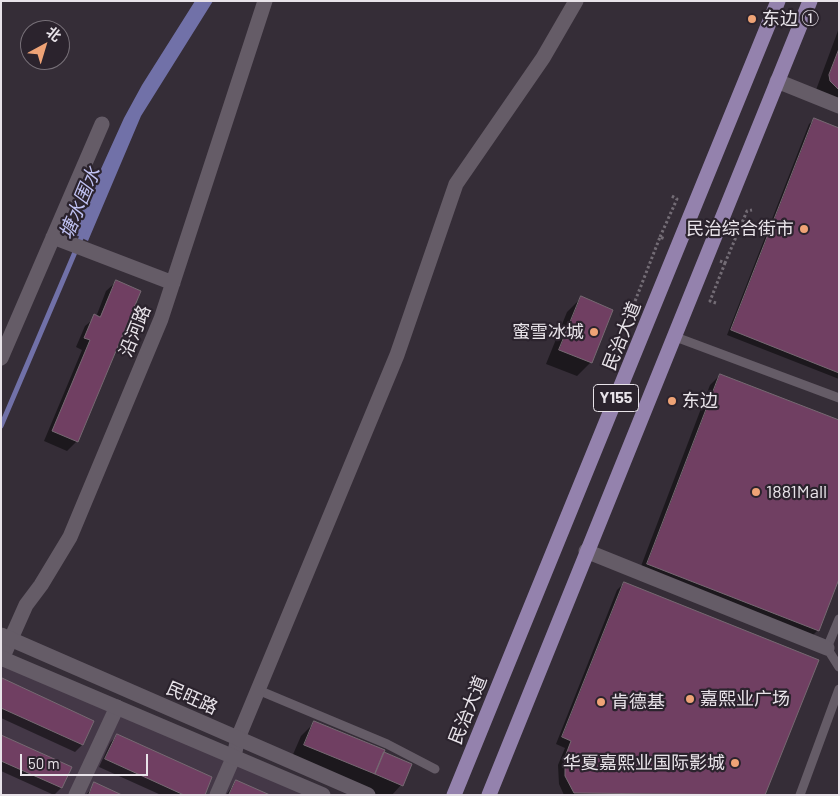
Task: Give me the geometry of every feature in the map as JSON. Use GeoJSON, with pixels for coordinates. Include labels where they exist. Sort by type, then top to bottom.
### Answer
{"type":"FeatureCollection","features":[{"type":"Feature","properties":{"kind":"main road","name":"民治大道"},"geometry":{"type":"LineString","coordinates":[[454,795],[778,1]]}},
{"type":"Feature","properties":{"kind":"main road","name":"Y155"},"geometry":{"type":"LineString","coordinates":[[489,795],[586,551],[810,1]]}},
{"type":"Feature","properties":{"kind":"street","name":"沿河路"},"geometry":{"type":"LineString","coordinates":[[2,658],[6,637],[70,537],[161,319],[265,1]]}},
{"type":"Feature","properties":{"kind":"street"},"geometry":{"type":"LineString","coordinates":[[217,795],[234,756],[238,738],[398,355],[456,184],[543,58],[576,1]]}},
{"type":"Feature","properties":{"kind":"street"},"geometry":{"type":"LineString","coordinates":[[777,81],[839,106]]}},
{"type":"Feature","properties":{"kind":"street"},"geometry":{"type":"LineString","coordinates":[[1,358],[60,240],[102,124]]}},
{"type":"Feature","properties":{"kind":"street"},"geometry":{"type":"LineString","coordinates":[[60,240],[173,282]]}},
{"type":"Feature","properties":{"kind":"street"},"geometry":{"type":"LineString","coordinates":[[586,551],[827,648]]}},
{"type":"Feature","properties":{"kind":"street","name":"民旺路"},"geometry":{"type":"LineString","coordinates":[[6,637],[368,795]]}},
{"type":"Feature","properties":{"kind":"street","name":"民旺路"},"geometry":{"type":"LineString","coordinates":[[2,658],[323,795]]}},
{"type":"Feature","properties":{"kind":"street"},"geometry":{"type":"LineString","coordinates":[[76,795],[117,707]]}},
{"type":"Feature","properties":{"kind":"lane"},"geometry":{"type":"LineString","coordinates":[[674,336],[839,398]]}},
{"type":"Feature","properties":{"kind":"lane"},"geometry":{"type":"LineString","coordinates":[[839,619],[827,648],[839,667]]}},
{"type":"Feature","properties":{"kind":"lane"},"geometry":{"type":"LineString","coordinates":[[800,795],[839,689]]}},
{"type":"Feature","properties":{"kind":"lane"},"geometry":{"type":"LineString","coordinates":[[258,690],[388,744],[434,769]]}},
{"type":"Feature","properties":{"kind":"path"},"geometry":{"type":"LineString","coordinates":[[660,237],[677,199],[670,196]]}},
{"type":"Feature","properties":{"kind":"path"},"geometry":{"type":"LineString","coordinates":[[747,211],[752,210]]}},
{"type":"Feature","properties":{"kind":"path"},"geometry":{"type":"LineString","coordinates":[[716,303],[710,301],[726,264]]}},
{"type":"Feature","properties":{"kind":"path"},"geometry":{"type":"LineString","coordinates":[[625,318],[632,308]]}},
{"type":"Feature","properties":{"kind":"shaded area"},"geometry":{"type":"Polygon","coordinates":[[[1,665],[308,795],[1,795],[1,665]]]}},
{"type":"Feature","properties":{"kind":"water"},"geometry":{"type":"Polygon","coordinates":[[[195,1],[213,1],[141,116],[88,241],[72,233],[124,118],[142,85],[195,1]]]}},
{"type":"Feature","properties":{"kind":"building"},"geometry":{"type":"Polygon","coordinates":[[[839,49],[839,90],[830,81],[829,75],[839,49]]]}},
{"type":"Feature","properties":{"kind":"building","name":"民治综合街市"},"geometry":{"type":"Polygon","coordinates":[[[814,118],[839,128],[839,373],[731,330],[814,118]]]}},
{"type":"Feature","properties":{"kind":"building"},"geometry":{"type":"Polygon","coordinates":[[[116,280],[141,291],[78,442],[52,431],[90,340],[84,338],[94,314],[100,317],[116,280]]]}},
{"type":"Feature","properties":{"kind":"building"},"geometry":{"type":"Polygon","coordinates":[[[581,296],[613,310],[592,363],[559,350],[581,296]]]}},
{"type":"Feature","properties":{"kind":"building","name":"1881Mall"},"geometry":{"type":"Polygon","coordinates":[[[720,374],[839,420],[839,579],[819,631],[647,564],[720,374]]]}},
{"type":"Feature","properties":{"kind":"building","name":"嘉熙业广场"},"geometry":{"type":"Polygon","coordinates":[[[624,582],[819,660],[765,795],[574,793],[565,776],[565,757],[571,741],[562,737],[624,582]]]}},
{"type":"Feature","properties":{"kind":"building"},"geometry":{"type":"Polygon","coordinates":[[[2,678],[94,721],[83,745],[1,708],[2,678]]]}},
{"type":"Feature","properties":{"kind":"building"},"geometry":{"type":"Polygon","coordinates":[[[314,721],[385,750],[375,774],[304,745],[314,721]]]}},
{"type":"Feature","properties":{"kind":"building"},"geometry":{"type":"Polygon","coordinates":[[[117,734],[212,777],[205,795],[184,795],[105,759],[117,734]]]}},
{"type":"Feature","properties":{"kind":"building"},"geometry":{"type":"Polygon","coordinates":[[[1,735],[72,767],[62,788],[1,761],[1,735]]]}},
{"type":"Feature","properties":{"kind":"building"},"geometry":{"type":"Polygon","coordinates":[[[384,752],[412,764],[403,786],[375,774],[384,752]]]}},
{"type":"Feature","properties":{"kind":"building"},"geometry":{"type":"Polygon","coordinates":[[[236,780],[270,795],[229,795],[236,780]]]}},
{"type":"Feature","properties":{"kind":"building"},"geometry":{"type":"Polygon","coordinates":[[[94,782],[122,795],[89,795],[94,782]]]}},
{"type":"Feature","properties":{"kind":"waterway","name":"塘水围水"},"geometry":{"type":"LineString","coordinates":[[1,426],[84,231]]}},
{"type":"Feature","properties":{"kind":"place","name":"东边 ①"},"geometry":{"type":"Point","coordinates":[752,19]}},
{"type":"Feature","properties":{"kind":"place","name":"民治综合街市"},"geometry":{"type":"Point","coordinates":[804,229]}},
{"type":"Feature","properties":{"kind":"place","name":"蜜雪冰城"},"geometry":{"type":"Point","coordinates":[594,332]}},
{"type":"Feature","properties":{"kind":"place","name":"东边"},"geometry":{"type":"Point","coordinates":[672,401]}},
{"type":"Feature","properties":{"kind":"place","name":"1881Mall"},"geometry":{"type":"Point","coordinates":[756,492]}},
{"type":"Feature","properties":{"kind":"place","name":"嘉熙业广场"},"geometry":{"type":"Point","coordinates":[690,699]}},
{"type":"Feature","properties":{"kind":"place","name":"肯德基"},"geometry":{"type":"Point","coordinates":[601,702]}},
{"type":"Feature","properties":{"kind":"place","name":"华夏嘉熙业国际影城"},"geometry":{"type":"Point","coordinates":[735,763]}}]}
